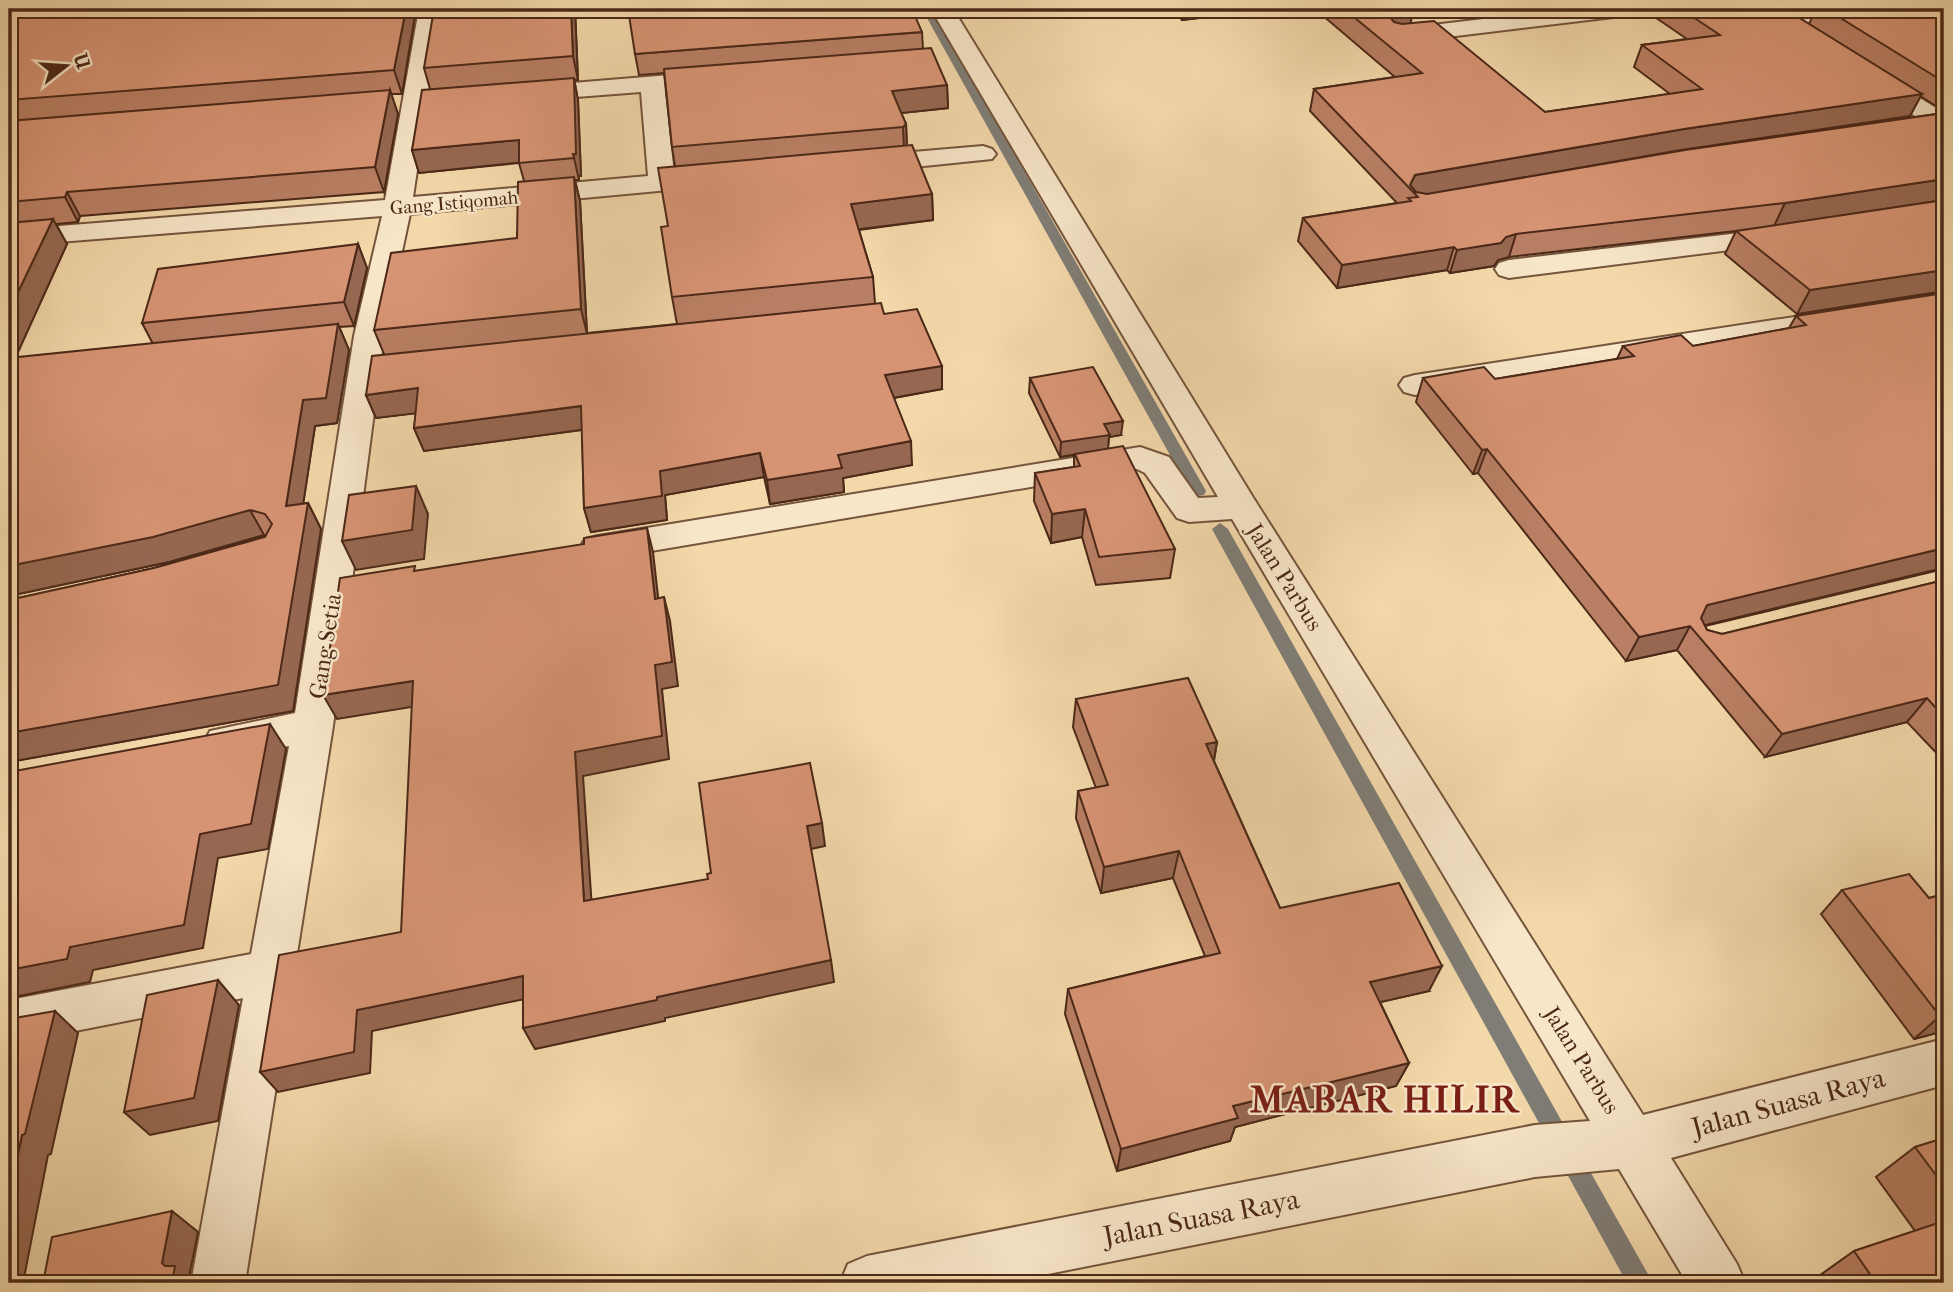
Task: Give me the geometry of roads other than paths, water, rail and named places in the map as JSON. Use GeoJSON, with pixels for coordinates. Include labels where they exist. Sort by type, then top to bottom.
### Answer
{"type":"FeatureCollection","features":[{"type":"Feature","properties":{"kind":"street","name":"Gang Setia"},"geometry":{"type":"LineString","coordinates":[[218,1283],[313,726],[347,587],[341,518],[366,353],[398,207],[430,9]]}},
{"type":"Feature","properties":{"kind":"street","name":"Jalan Parbus"},"geometry":{"type":"LineString","coordinates":[[942,9],[1242,507],[1617,1144],[1718,1283]]}},
{"type":"Feature","properties":{"kind":"street"},"geometry":{"type":"LineString","coordinates":[[1398,36],[1622,9]]}},
{"type":"Feature","properties":{"kind":"street"},"geometry":{"type":"LineString","coordinates":[[1772,14],[1856,9]]}},
{"type":"Feature","properties":{"kind":"street"},"geometry":{"type":"LineString","coordinates":[[1772,14],[1814,41]]}},
{"type":"Feature","properties":{"kind":"street"},"geometry":{"type":"LineString","coordinates":[[1849,63],[1943,122]]}},
{"type":"Feature","properties":{"kind":"street"},"geometry":{"type":"LineString","coordinates":[[506,95],[747,76]]}},
{"type":"Feature","properties":{"kind":"street"},"geometry":{"type":"LineString","coordinates":[[652,83],[662,183]]}},
{"type":"Feature","properties":{"kind":"street"},"geometry":{"type":"LineString","coordinates":[[1901,128],[1943,122]]}},
{"type":"Feature","properties":{"kind":"street"},"geometry":{"type":"LineString","coordinates":[[844,166],[983,154]]}},
{"type":"Feature","properties":{"kind":"street","name":"Gang Istiqomah"},"geometry":{"type":"LineString","coordinates":[[9,237],[398,207],[732,177]]}},
{"type":"Feature","properties":{"kind":"street"},"geometry":{"type":"LineString","coordinates":[[1510,269],[1814,231]]}},
{"type":"Feature","properties":{"kind":"street"},"geometry":{"type":"LineString","coordinates":[[1415,385],[1944,303]]}},
{"type":"Feature","properties":{"kind":"street"},"geometry":{"type":"LineString","coordinates":[[561,554],[1140,458],[1157,465],[1189,510],[1242,507]]}},
{"type":"Feature","properties":{"kind":"street"},"geometry":{"type":"LineString","coordinates":[[194,747],[313,726]]}},
{"type":"Feature","properties":{"kind":"street"},"geometry":{"type":"LineString","coordinates":[[9,1022],[272,971]]}},
{"type":"Feature","properties":{"kind":"street","name":"Jalan Suasa Raya"},"geometry":{"type":"LineString","coordinates":[[867,1283],[1535,1151],[1617,1144],[1944,1062]]}},
{"type":"Feature","properties":{"kind":"waterway"},"geometry":{"type":"LineString","coordinates":[[927,9],[1198,491]]}},
{"type":"Feature","properties":{"kind":"waterway"},"geometry":{"type":"LineString","coordinates":[[1220,529],[1641,1283]]}},
{"type":"Feature","properties":{"kind":"district","name":"MABAR HILIR"},"geometry":{"type":"Point","coordinates":[1385,1099]}}]}
